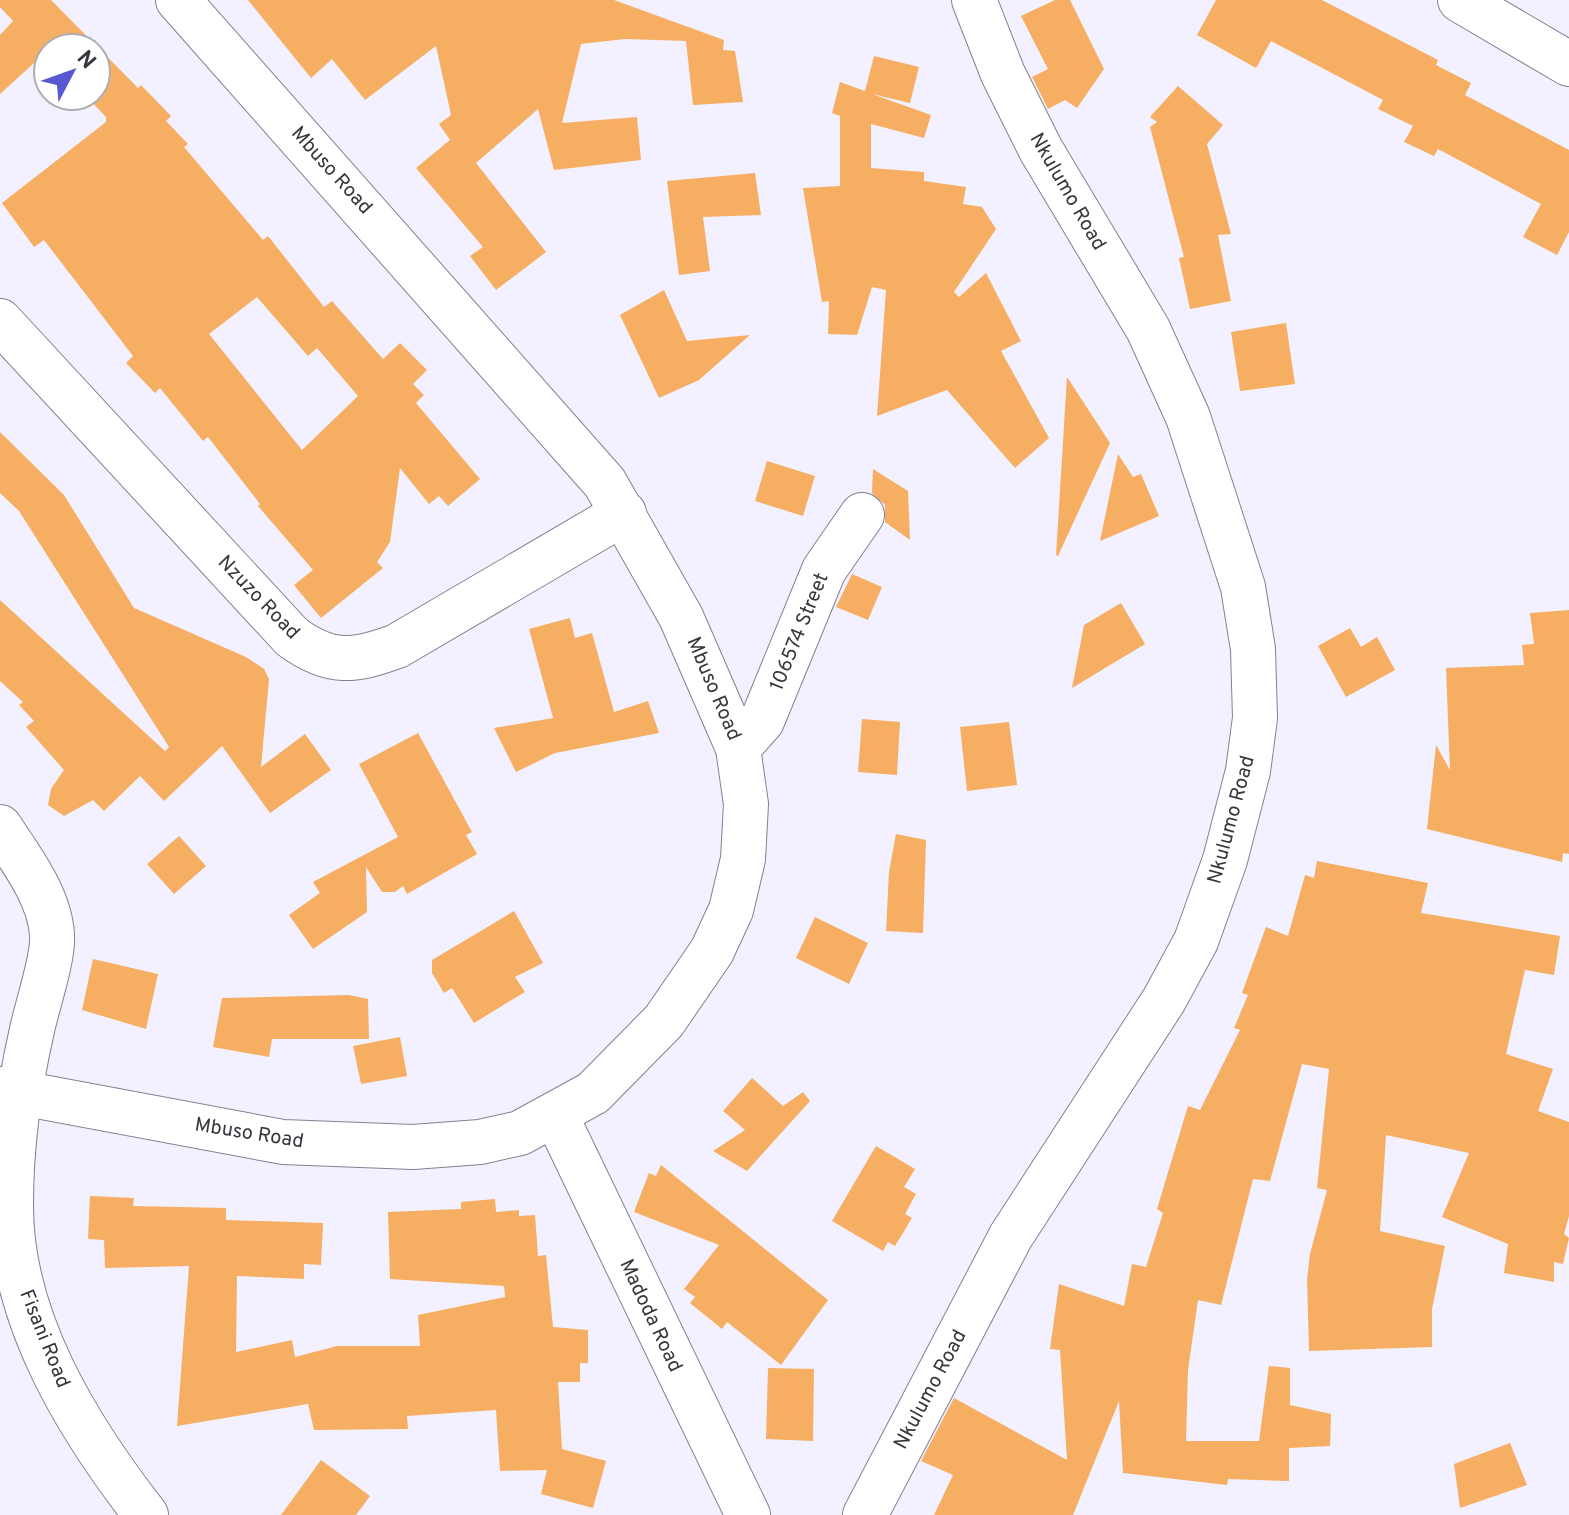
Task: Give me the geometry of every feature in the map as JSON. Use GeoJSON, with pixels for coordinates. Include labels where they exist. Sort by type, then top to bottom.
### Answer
{"type":"FeatureCollection","features":[{"type":"Feature","properties":{"kind":"street","name":"Mbuso Road"},"geometry":{"type":"LineString","coordinates":[[9,1091],[283,1142],[413,1147],[480,1142],[520,1133],[593,1093],[624,1065],[664,1021],[712,951],[731,910],[743,859],[746,804],[738,748],[681,617],[624,513],[578,451],[178,0]]}},
{"type":"Feature","properties":{"kind":"street","name":"Nkulumo Road"},"geometry":{"type":"LineString","coordinates":[[868,1514],[1011,1236],[1164,1000],[1196,941],[1229,845],[1248,771],[1255,718],[1253,649],[1243,587],[1188,417],[1148,329],[1041,150],[1003,74],[974,0]]}},
{"type":"Feature","properties":{"kind":"street"},"geometry":{"type":"LineString","coordinates":[[1460,0],[1569,64]]}},
{"type":"Feature","properties":{"kind":"street","name":"Nzuzo Road"},"geometry":{"type":"LineString","coordinates":[[0,321],[292,637],[329,657],[367,658],[397,646],[624,513]]}},
{"type":"Feature","properties":{"kind":"street","name":"106574 Street"},"geometry":{"type":"LineString","coordinates":[[738,748],[762,721],[824,570],[862,515]]}},
{"type":"Feature","properties":{"kind":"street","name":"Fisani Road"},"geometry":{"type":"LineString","coordinates":[[0,827],[31,874],[53,936],[9,1091],[14,1252],[25,1300],[67,1395],[103,1455],[146,1515]]}},
{"type":"Feature","properties":{"kind":"street","name":"Madoda Road"},"geometry":{"type":"LineString","coordinates":[[556,1116],[748,1515]]}},
{"type":"Feature","properties":{"kind":"building"},"geometry":{"type":"Polygon","coordinates":[[[0,0],[51,0],[83,32],[32,32],[32,65],[0,94],[0,35],[13,21],[0,7],[0,0]]]}},
{"type":"Feature","properties":{"kind":"building"},"geometry":{"type":"Polygon","coordinates":[[[248,0],[614,0],[724,40],[723,50],[735,51],[743,102],[693,105],[686,41],[625,39],[581,44],[562,123],[637,117],[641,160],[554,170],[538,109],[476,163],[546,252],[496,290],[470,256],[483,247],[416,168],[450,140],[439,124],[451,115],[436,46],[365,100],[332,59],[311,78],[248,0]]]}},
{"type":"Feature","properties":{"kind":"building"},"geometry":{"type":"Polygon","coordinates":[[[1055,0],[1070,0],[1104,69],[1077,108],[1065,100],[1048,109],[1032,77],[1048,69],[1021,16],[1055,0]]]}},
{"type":"Feature","properties":{"kind":"building"},"geometry":{"type":"Polygon","coordinates":[[[1216,0],[1322,0],[1438,60],[1436,65],[1471,83],[1465,95],[1569,150],[1569,232],[1557,255],[1523,237],[1541,204],[1438,149],[1434,156],[1404,142],[1413,126],[1378,109],[1383,100],[1271,41],[1256,68],[1197,35],[1216,0]]]}},
{"type":"Feature","properties":{"kind":"building"},"geometry":{"type":"Polygon","coordinates":[[[874,56],[919,67],[910,103],[872,94],[931,115],[924,138],[871,124],[871,168],[924,172],[924,181],[966,187],[963,204],[982,207],[996,229],[954,292],[959,297],[986,273],[1021,341],[1001,351],[1049,438],[1015,468],[947,390],[877,416],[886,290],[872,287],[857,335],[828,334],[829,301],[822,302],[803,188],[840,186],[840,116],[832,113],[840,82],[865,91],[874,56]]]}},
{"type":"Feature","properties":{"kind":"building"},"geometry":{"type":"Polygon","coordinates":[[[112,62],[138,88],[141,85],[171,116],[166,121],[188,144],[184,147],[263,240],[268,236],[324,307],[332,301],[383,359],[400,343],[427,370],[413,384],[424,395],[416,403],[480,479],[448,506],[439,496],[429,504],[400,468],[390,542],[377,562],[383,568],[321,618],[294,585],[313,570],[258,506],[260,504],[208,437],[203,441],[160,388],[155,393],[126,363],[133,356],[44,240],[34,247],[2,203],[106,122],[101,112],[112,112],[112,62]],[[257,297],[209,334],[302,450],[358,396],[317,348],[308,356],[257,297]]]}},
{"type":"Feature","properties":{"kind":"building"},"geometry":{"type":"Polygon","coordinates":[[[1178,86],[1223,125],[1207,144],[1231,234],[1218,235],[1231,301],[1190,309],[1179,258],[1184,257],[1150,127],[1157,122],[1150,117],[1178,86]]]}},
{"type":"Feature","properties":{"kind":"building"},"geometry":{"type":"Polygon","coordinates":[[[755,173],[761,215],[703,217],[710,271],[679,275],[667,181],[755,173]]]}},
{"type":"Feature","properties":{"kind":"building"},"geometry":{"type":"Polygon","coordinates":[[[664,290],[687,341],[750,335],[699,380],[659,398],[620,315],[664,290]]]}},
{"type":"Feature","properties":{"kind":"building"},"geometry":{"type":"Polygon","coordinates":[[[1286,323],[1295,384],[1240,391],[1231,332],[1286,323]]]}},
{"type":"Feature","properties":{"kind":"building"},"geometry":{"type":"Polygon","coordinates":[[[1067,377],[1110,443],[1058,556],[1056,555],[1067,377]]]}},
{"type":"Feature","properties":{"kind":"building"},"geometry":{"type":"Polygon","coordinates":[[[0,432],[64,495],[134,608],[246,657],[264,669],[269,679],[261,767],[305,734],[331,770],[270,813],[222,746],[164,801],[140,776],[104,811],[93,800],[64,816],[48,805],[51,789],[64,770],[26,727],[34,721],[19,705],[23,702],[0,681],[0,600],[165,751],[169,747],[19,511],[0,493],[0,432]]]}},
{"type":"Feature","properties":{"kind":"building"},"geometry":{"type":"Polygon","coordinates":[[[1118,454],[1133,477],[1141,474],[1159,516],[1100,541],[1118,454]]]}},
{"type":"Feature","properties":{"kind":"building"},"geometry":{"type":"Polygon","coordinates":[[[767,461],[815,476],[803,516],[755,501],[767,461]]]}},
{"type":"Feature","properties":{"kind":"building"},"geometry":{"type":"Polygon","coordinates":[[[873,469],[908,491],[910,540],[885,522],[885,505],[872,493],[873,469]]]}},
{"type":"Feature","properties":{"kind":"building"},"geometry":{"type":"Polygon","coordinates":[[[852,574],[882,587],[868,620],[836,607],[852,574]]]}},
{"type":"Feature","properties":{"kind":"building"},"geometry":{"type":"Polygon","coordinates":[[[1121,603],[1145,644],[1072,688],[1084,625],[1121,603]]]}},
{"type":"Feature","properties":{"kind":"building"},"geometry":{"type":"Polygon","coordinates":[[[1569,610],[1569,854],[1563,853],[1562,862],[1427,829],[1436,745],[1450,770],[1446,668],[1524,665],[1522,645],[1534,644],[1530,613],[1569,610]]]}},
{"type":"Feature","properties":{"kind":"building"},"geometry":{"type":"Polygon","coordinates":[[[570,618],[575,638],[592,633],[614,712],[648,701],[659,733],[555,753],[516,772],[494,728],[553,718],[529,629],[570,618]]]}},
{"type":"Feature","properties":{"kind":"building"},"geometry":{"type":"Polygon","coordinates":[[[1350,628],[1361,647],[1377,637],[1395,670],[1346,697],[1318,646],[1350,628]]]}},
{"type":"Feature","properties":{"kind":"building"},"geometry":{"type":"Polygon","coordinates":[[[862,719],[900,722],[897,775],[858,772],[862,719]]]}},
{"type":"Feature","properties":{"kind":"building"},"geometry":{"type":"Polygon","coordinates":[[[1009,722],[1017,785],[967,791],[960,727],[1009,722]]]}},
{"type":"Feature","properties":{"kind":"building"},"geometry":{"type":"Polygon","coordinates":[[[418,733],[472,832],[466,835],[477,854],[407,894],[403,886],[395,892],[382,892],[366,867],[367,912],[313,949],[289,915],[320,893],[313,882],[398,837],[359,764],[418,733]]]}},
{"type":"Feature","properties":{"kind":"building"},"geometry":{"type":"Polygon","coordinates":[[[896,834],[926,840],[923,933],[886,931],[889,872],[896,834]]]}},
{"type":"Feature","properties":{"kind":"building"},"geometry":{"type":"Polygon","coordinates":[[[179,836],[206,866],[174,894],[147,864],[179,836]]]}},
{"type":"Feature","properties":{"kind":"building"},"geometry":{"type":"Polygon","coordinates":[[[1317,861],[1428,883],[1421,913],[1560,936],[1554,975],[1525,970],[1506,1054],[1553,1069],[1538,1111],[1569,1122],[1569,1216],[1564,1234],[1569,1238],[1563,1264],[1554,1262],[1554,1282],[1504,1273],[1508,1244],[1442,1217],[1469,1153],[1386,1135],[1380,1231],[1445,1246],[1432,1309],[1432,1347],[1309,1351],[1307,1279],[1310,1254],[1327,1190],[1317,1188],[1329,1069],[1302,1064],[1270,1181],[1253,1179],[1221,1305],[1198,1300],[1188,1370],[1186,1441],[1259,1441],[1269,1366],[1290,1368],[1290,1405],[1331,1414],[1330,1446],[1289,1448],[1289,1481],[1228,1479],[1227,1485],[1123,1473],[1119,1401],[1073,1515],[934,1515],[953,1475],[921,1461],[954,1398],[1067,1460],[1060,1350],[1050,1349],[1059,1284],[1124,1306],[1132,1264],[1146,1267],[1163,1213],[1157,1209],[1188,1106],[1200,1110],[1240,1030],[1234,1028],[1248,995],[1242,993],[1266,927],[1288,936],[1305,875],[1314,878],[1317,861]]]}},
{"type":"Feature","properties":{"kind":"building"},"geometry":{"type":"Polygon","coordinates":[[[514,911],[543,963],[515,977],[525,992],[474,1023],[452,988],[444,993],[432,973],[432,960],[514,911]]]}},
{"type":"Feature","properties":{"kind":"building"},"geometry":{"type":"Polygon","coordinates":[[[815,917],[868,943],[849,984],[796,958],[815,917]]]}},
{"type":"Feature","properties":{"kind":"building"},"geometry":{"type":"Polygon","coordinates":[[[93,959],[158,974],[146,1029],[82,1010],[93,959]]]}},
{"type":"Feature","properties":{"kind":"building"},"geometry":{"type":"Polygon","coordinates":[[[349,995],[368,999],[369,1039],[272,1039],[269,1057],[213,1047],[222,998],[349,995]]]}},
{"type":"Feature","properties":{"kind":"building"},"geometry":{"type":"Polygon","coordinates":[[[400,1037],[407,1076],[361,1084],[353,1046],[400,1037]]]}},
{"type":"Feature","properties":{"kind":"building"},"geometry":{"type":"Polygon","coordinates":[[[752,1078],[783,1106],[803,1092],[810,1101],[747,1171],[713,1151],[745,1130],[723,1111],[752,1078]]]}},
{"type":"Feature","properties":{"kind":"building"},"geometry":{"type":"Polygon","coordinates":[[[876,1146],[915,1169],[904,1187],[916,1194],[905,1214],[912,1218],[895,1246],[888,1242],[883,1251],[832,1221],[876,1146]]]}},
{"type":"Feature","properties":{"kind":"building"},"geometry":{"type":"Polygon","coordinates":[[[661,1165],[828,1300],[781,1365],[727,1322],[722,1329],[690,1303],[695,1297],[684,1289],[719,1245],[634,1212],[649,1173],[656,1176],[661,1165]]]}},
{"type":"Feature","properties":{"kind":"building"},"geometry":{"type":"Polygon","coordinates":[[[90,1196],[134,1198],[133,1206],[226,1208],[226,1220],[323,1223],[321,1265],[304,1264],[304,1279],[237,1276],[236,1352],[292,1340],[295,1357],[337,1346],[420,1346],[418,1315],[505,1297],[504,1286],[390,1279],[388,1212],[461,1209],[461,1202],[495,1199],[496,1212],[519,1210],[519,1216],[535,1215],[538,1256],[546,1255],[553,1327],[588,1330],[588,1363],[580,1363],[580,1382],[558,1382],[562,1449],[606,1461],[593,1508],[541,1494],[547,1470],[500,1471],[496,1410],[407,1416],[408,1429],[314,1430],[308,1404],[177,1426],[189,1266],[105,1268],[104,1240],[88,1239],[90,1196]]]}},
{"type":"Feature","properties":{"kind":"building"},"geometry":{"type":"Polygon","coordinates":[[[768,1368],[814,1369],[813,1441],[766,1439],[768,1368]]]}},
{"type":"Feature","properties":{"kind":"building"},"geometry":{"type":"Polygon","coordinates":[[[1510,1443],[1527,1485],[1460,1508],[1454,1464],[1510,1443]]]}},
{"type":"Feature","properties":{"kind":"building"},"geometry":{"type":"Polygon","coordinates":[[[321,1460],[370,1496],[356,1515],[281,1515],[321,1460]]]}}]}
